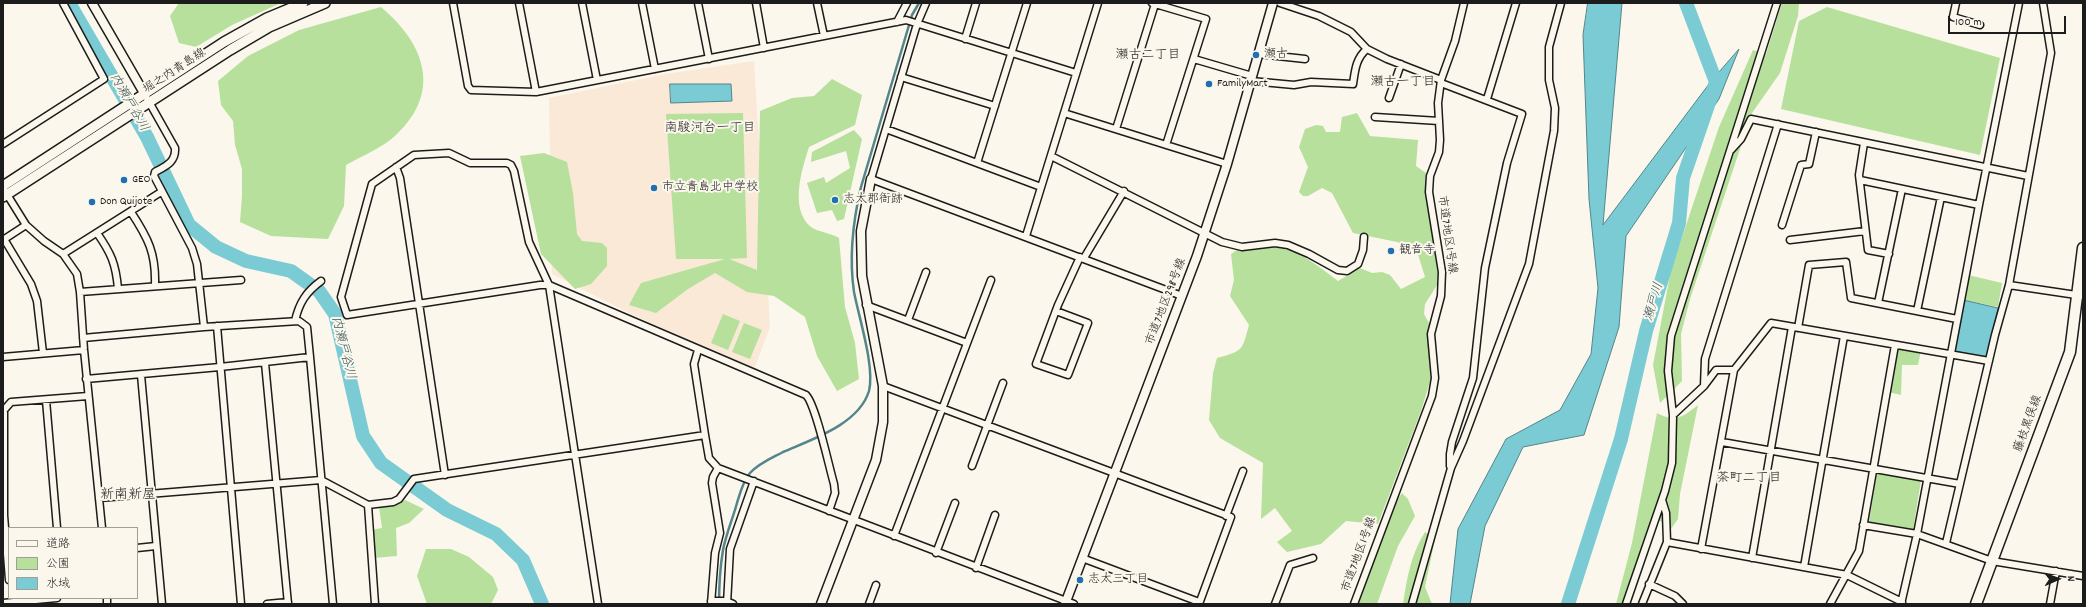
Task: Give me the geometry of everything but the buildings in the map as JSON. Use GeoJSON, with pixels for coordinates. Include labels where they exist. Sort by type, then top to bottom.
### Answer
{"type":"FeatureCollection","features":[{"type":"Feature","properties":{"kind":"main road","name":"堀之内青島線"},"geometry":{"type":"LineString","coordinates":[[4,192],[135,99],[224,42],[267,18],[303,3]]}},
{"type":"Feature","properties":{"kind":"main road","name":"堀之内青島線"},"geometry":{"type":"LineString","coordinates":[[4,192],[127,118],[230,50],[269,27],[326,3]]}},
{"type":"Feature","properties":{"kind":"main road","name":"藤枝黒俣線"},"geometry":{"type":"LineString","coordinates":[[1977,604],[2070,352],[2080,295],[2083,248]]}},
{"type":"Feature","properties":{"kind":"street"},"geometry":{"type":"LineString","coordinates":[[3,144],[104,79],[63,3]]}},
{"type":"Feature","properties":{"kind":"street"},"geometry":{"type":"LineString","coordinates":[[92,3],[175,148],[176,156],[171,164],[155,172],[154,176],[161,192],[192,248],[199,283],[204,327]]}},
{"type":"Feature","properties":{"kind":"street"},"geometry":{"type":"LineString","coordinates":[[453,3],[468,86],[471,90],[536,92],[906,20],[1076,73]]}},
{"type":"Feature","properties":{"kind":"street"},"geometry":{"type":"LineString","coordinates":[[520,3],[536,92]]}},
{"type":"Feature","properties":{"kind":"street"},"geometry":{"type":"LineString","coordinates":[[582,3],[597,80]]}},
{"type":"Feature","properties":{"kind":"street"},"geometry":{"type":"LineString","coordinates":[[642,3],[655,69]]}},
{"type":"Feature","properties":{"kind":"street"},"geometry":{"type":"LineString","coordinates":[[698,3],[709,59]]}},
{"type":"Feature","properties":{"kind":"street"},"geometry":{"type":"LineString","coordinates":[[756,3],[764,48]]}},
{"type":"Feature","properties":{"kind":"street"},"geometry":{"type":"LineString","coordinates":[[817,3],[824,36]]}},
{"type":"Feature","properties":{"kind":"street"},"geometry":{"type":"LineString","coordinates":[[897,22],[907,3]]}},
{"type":"Feature","properties":{"kind":"street"},"geometry":{"type":"LineString","coordinates":[[821,604],[872,470],[880,442],[883,422],[883,386],[866,305],[862,276],[861,238],[871,179],[917,23],[926,3]]}},
{"type":"Feature","properties":{"kind":"street"},"geometry":{"type":"LineString","coordinates":[[965,39],[976,3]]}},
{"type":"Feature","properties":{"kind":"street"},"geometry":{"type":"LineString","coordinates":[[977,163],[1027,3]]}},
{"type":"Feature","properties":{"kind":"street"},"geometry":{"type":"LineString","coordinates":[[1026,236],[1098,3]]}},
{"type":"Feature","properties":{"kind":"street","name":"市道7地区298号線"},"geometry":{"type":"LineString","coordinates":[[1068,603],[1082,558],[1205,232],[1227,164],[1273,3]]}},
{"type":"Feature","properties":{"kind":"street"},"geometry":{"type":"LineString","coordinates":[[1280,3],[1319,16],[1351,32],[1367,49],[1522,114],[1507,164],[1486,261],[1473,378],[1452,442],[1450,468]]}},
{"type":"Feature","properties":{"kind":"street","name":"市道7地区1号線"},"geometry":{"type":"LineString","coordinates":[[1354,604],[1432,396],[1435,378],[1431,334],[1441,296],[1442,272],[1429,192],[1430,176],[1439,152],[1440,121],[1438,103],[1441,81],[1455,40],[1464,3]]}},
{"type":"Feature","properties":{"kind":"street"},"geometry":{"type":"LineString","coordinates":[[1487,99],[1516,3]]}},
{"type":"Feature","properties":{"kind":"street"},"geometry":{"type":"LineString","coordinates":[[1412,604],[1450,468],[1463,441],[1529,264],[1554,131],[1555,108],[1549,80],[1549,47],[1561,3]]}},
{"type":"Feature","properties":{"kind":"street"},"geometry":{"type":"LineString","coordinates":[[1626,604],[1662,500],[1672,463],[1673,415],[1668,371],[1671,336],[1777,3]]}},
{"type":"Feature","properties":{"kind":"street"},"geometry":{"type":"LineString","coordinates":[[1956,3],[1953,17],[1980,25]]}},
{"type":"Feature","properties":{"kind":"street"},"geometry":{"type":"LineString","coordinates":[[1667,542],[1847,575],[1902,603],[1928,478],[1979,205],[2019,3]]}},
{"type":"Feature","properties":{"kind":"street"},"geometry":{"type":"LineString","coordinates":[[1946,543],[1989,361],[2009,285],[2051,53],[2043,3]]}},
{"type":"Feature","properties":{"kind":"street"},"geometry":{"type":"LineString","coordinates":[[1116,129],[1154,4],[1206,19],[1166,145]]}},
{"type":"Feature","properties":{"kind":"street"},"geometry":{"type":"LineString","coordinates":[[1194,59],[1252,79],[1294,85],[1311,82],[1353,84],[1360,54],[1367,49]]}},
{"type":"Feature","properties":{"kind":"street"},"geometry":{"type":"LineString","coordinates":[[1259,54],[1305,59]]}},
{"type":"Feature","properties":{"kind":"street"},"geometry":{"type":"LineString","coordinates":[[1389,98],[1401,64]]}},
{"type":"Feature","properties":{"kind":"street"},"geometry":{"type":"LineString","coordinates":[[901,77],[995,106]]}},
{"type":"Feature","properties":{"kind":"street"},"geometry":{"type":"LineString","coordinates":[[1064,113],[1227,164]]}},
{"type":"Feature","properties":{"kind":"street"},"geometry":{"type":"LineString","coordinates":[[1375,117],[1440,121]]}},
{"type":"Feature","properties":{"kind":"street"},"geometry":{"type":"LineString","coordinates":[[1728,153],[1741,139],[1751,118],[1986,169],[2028,176]]}},
{"type":"Feature","properties":{"kind":"street"},"geometry":{"type":"LineString","coordinates":[[1704,386],[1705,360],[1778,124]]}},
{"type":"Feature","properties":{"kind":"street"},"geometry":{"type":"LineString","coordinates":[[886,129],[1041,187]]}},
{"type":"Feature","properties":{"kind":"street"},"geometry":{"type":"LineString","coordinates":[[1782,225],[1801,164],[1809,164],[1816,132]]}},
{"type":"Feature","properties":{"kind":"street"},"geometry":{"type":"LineString","coordinates":[[1864,143],[1860,180],[1868,250],[1889,254]]}},
{"type":"Feature","properties":{"kind":"street"},"geometry":{"type":"LineString","coordinates":[[598,604],[549,285],[529,242],[512,165],[470,164],[449,153],[414,154],[372,184],[341,297],[347,315],[540,285],[549,285],[806,395],[819,430],[834,484],[835,493],[829,511]]}},
{"type":"Feature","properties":{"kind":"street"},"geometry":{"type":"LineString","coordinates":[[1051,156],[1124,191],[1222,242],[1242,247],[1275,243],[1288,245],[1309,254],[1338,270],[1346,271],[1358,264],[1363,250],[1364,237]]}},
{"type":"Feature","properties":{"kind":"street"},"geometry":{"type":"LineString","coordinates":[[396,167],[400,178],[445,475]]}},
{"type":"Feature","properties":{"kind":"street"},"geometry":{"type":"LineString","coordinates":[[871,179],[1082,257],[1182,296]]}},
{"type":"Feature","properties":{"kind":"street"},"geometry":{"type":"LineString","coordinates":[[1860,180],[1979,205]]}},
{"type":"Feature","properties":{"kind":"street"},"geometry":{"type":"LineString","coordinates":[[1878,303],[1902,189]]}},
{"type":"Feature","properties":{"kind":"street"},"geometry":{"type":"LineString","coordinates":[[1056,311],[1088,324],[1068,376],[1036,364],[1056,311],[1082,257],[1124,191]]}},
{"type":"Feature","properties":{"kind":"street"},"geometry":{"type":"LineString","coordinates":[[4,192],[26,225],[44,241],[64,254],[77,274],[80,292],[86,379],[102,527]]}},
{"type":"Feature","properties":{"kind":"street"},"geometry":{"type":"LineString","coordinates":[[64,254],[161,192]]}},
{"type":"Feature","properties":{"kind":"street"},"geometry":{"type":"LineString","coordinates":[[1917,311],[1941,197]]}},
{"type":"Feature","properties":{"kind":"street"},"geometry":{"type":"LineString","coordinates":[[131,212],[147,237],[154,255],[155,285]]}},
{"type":"Feature","properties":{"kind":"street"},"geometry":{"type":"LineString","coordinates":[[26,225],[4,240],[31,284],[37,301],[43,353]]}},
{"type":"Feature","properties":{"kind":"street"},"geometry":{"type":"LineString","coordinates":[[1790,240],[1865,231]]}},
{"type":"Feature","properties":{"kind":"street"},"geometry":{"type":"LineString","coordinates":[[97,233],[110,252],[116,267],[118,289]]}},
{"type":"Feature","properties":{"kind":"street"},"geometry":{"type":"LineString","coordinates":[[1752,558],[1770,451],[1809,265],[1846,262],[1851,298],[1958,319]]}},
{"type":"Feature","properties":{"kind":"street"},"geometry":{"type":"LineString","coordinates":[[908,320],[926,272]]}},
{"type":"Feature","properties":{"kind":"street"},"geometry":{"type":"LineString","coordinates":[[80,292],[155,285],[241,280]]}},
{"type":"Feature","properties":{"kind":"street"},"geometry":{"type":"LineString","coordinates":[[894,536],[991,280]]}},
{"type":"Feature","properties":{"kind":"street"},"geometry":{"type":"LineString","coordinates":[[295,321],[301,300],[310,289],[321,281]]}},
{"type":"Feature","properties":{"kind":"street"},"geometry":{"type":"LineString","coordinates":[[2009,285],[2080,295]]}},
{"type":"Feature","properties":{"kind":"street"},"geometry":{"type":"LineString","coordinates":[[866,305],[967,343]]}},
{"type":"Feature","properties":{"kind":"street"},"geometry":{"type":"LineString","coordinates":[[83,338],[204,327],[295,321],[299,321],[307,327],[320,480],[333,604]]}},
{"type":"Feature","properties":{"kind":"street"},"geometry":{"type":"LineString","coordinates":[[1701,549],[1722,442],[1734,370],[1771,324],[1989,361]]}},
{"type":"Feature","properties":{"kind":"street"},"geometry":{"type":"LineString","coordinates":[[217,326],[241,604]]}},
{"type":"Feature","properties":{"kind":"street"},"geometry":{"type":"LineString","coordinates":[[1804,567],[1844,336]]}},
{"type":"Feature","properties":{"kind":"street"},"geometry":{"type":"LineString","coordinates":[[1830,604],[1859,551],[1872,469],[1895,345]]}},
{"type":"Feature","properties":{"kind":"street"},"geometry":{"type":"LineString","coordinates":[[3,357],[84,350]]}},
{"type":"Feature","properties":{"kind":"street"},"geometry":{"type":"LineString","coordinates":[[698,350],[694,364],[705,435],[709,458],[718,468],[1068,603]]}},
{"type":"Feature","properties":{"kind":"street"},"geometry":{"type":"LineString","coordinates":[[86,379],[220,368],[310,357]]}},
{"type":"Feature","properties":{"kind":"street"},"geometry":{"type":"LineString","coordinates":[[265,363],[288,603],[268,604]]}},
{"type":"Feature","properties":{"kind":"street"},"geometry":{"type":"LineString","coordinates":[[1673,415],[1704,386],[1716,370],[1734,370]]}},
{"type":"Feature","properties":{"kind":"street"},"geometry":{"type":"LineString","coordinates":[[141,375],[162,604]]}},
{"type":"Feature","properties":{"kind":"street"},"geometry":{"type":"LineString","coordinates":[[972,466],[1003,383]]}},
{"type":"Feature","properties":{"kind":"street"},"geometry":{"type":"LineString","coordinates":[[883,386],[987,424],[1231,518],[1199,603],[1082,558]]}},
{"type":"Feature","properties":{"kind":"street"},"geometry":{"type":"LineString","coordinates":[[8,573],[3,515],[4,410],[11,402],[88,396]]}},
{"type":"Feature","properties":{"kind":"street"},"geometry":{"type":"LineString","coordinates":[[46,400],[57,527]]}},
{"type":"Feature","properties":{"kind":"street"},"geometry":{"type":"LineString","coordinates":[[99,498],[276,482],[320,480],[368,505],[393,502],[405,493],[414,479],[575,456],[705,435]]}},
{"type":"Feature","properties":{"kind":"street"},"geometry":{"type":"LineString","coordinates":[[1722,442],[1960,484]]}},
{"type":"Feature","properties":{"kind":"street"},"geometry":{"type":"LineString","coordinates":[[718,468],[713,477],[712,483],[720,533],[715,553],[711,603],[728,603],[728,561],[730,549],[753,481]]}},
{"type":"Feature","properties":{"kind":"street"},"geometry":{"type":"LineString","coordinates":[[1226,516],[1242,471]]}},
{"type":"Feature","properties":{"kind":"street"},"geometry":{"type":"LineString","coordinates":[[1642,604],[1667,542],[1666,513],[1662,500]]}},
{"type":"Feature","properties":{"kind":"street"},"geometry":{"type":"LineString","coordinates":[[936,553],[955,503]]}},
{"type":"Feature","properties":{"kind":"street"},"geometry":{"type":"LineString","coordinates":[[368,505],[375,604]]}},
{"type":"Feature","properties":{"kind":"street"},"geometry":{"type":"LineString","coordinates":[[976,568],[995,515]]}},
{"type":"Feature","properties":{"kind":"street"},"geometry":{"type":"LineString","coordinates":[[1863,525],[1917,534],[1946,543],[1992,561],[2083,576]]}},
{"type":"Feature","properties":{"kind":"street"},"geometry":{"type":"LineString","coordinates":[[138,548],[156,546]]}},
{"type":"Feature","properties":{"kind":"street"},"geometry":{"type":"LineString","coordinates":[[1275,604],[1290,565],[1313,558]]}},
{"type":"Feature","properties":{"kind":"street"},"geometry":{"type":"LineString","coordinates":[[2050,604],[2056,571]]}},
{"type":"Feature","properties":{"kind":"street"},"geometry":{"type":"LineString","coordinates":[[1649,584],[1675,596],[1683,604]]}},
{"type":"Feature","properties":{"kind":"street"},"geometry":{"type":"LineString","coordinates":[[869,604],[876,585]]}},
{"type":"Feature","properties":{"kind":"street"},"geometry":{"type":"LineString","coordinates":[[3,603],[11,600],[34,599]]}},
{"type":"Feature","properties":{"kind":"shaded area"},"geometry":{"type":"Polygon","coordinates":[[[754,61],[770,327],[754,370],[629,313],[552,274],[549,98],[665,74],[754,61]]]}},
{"type":"Feature","properties":{"kind":"green space"},"geometry":{"type":"Polygon","coordinates":[[[179,3],[281,3],[232,25],[196,47],[179,43],[170,16],[179,3]]]}},
{"type":"Feature","properties":{"kind":"green space"},"geometry":{"type":"Polygon","coordinates":[[[1782,3],[1799,3],[1798,16],[1780,73],[1752,113],[1690,299],[1681,334],[1682,381],[1660,403],[1653,365],[1671,270],[1719,127],[1753,50],[1766,54],[1782,3]]]}},
{"type":"Feature","properties":{"kind":"green space"},"geometry":{"type":"Polygon","coordinates":[[[381,7],[396,21],[408,36],[417,52],[422,68],[423,85],[420,102],[411,118],[390,140],[346,165],[344,206],[328,239],[271,236],[240,222],[242,169],[235,145],[233,121],[221,105],[218,81],[248,56],[299,30],[381,7]]]}},
{"type":"Feature","properties":{"kind":"green space"},"geometry":{"type":"Polygon","coordinates":[[[1827,7],[2000,58],[1980,155],[1781,109],[1799,21],[1827,7]]]}},
{"type":"Feature","properties":{"kind":"green space"},"geometry":{"type":"Polygon","coordinates":[[[832,79],[862,95],[855,125],[809,147],[803,166],[799,188],[799,200],[800,210],[804,219],[811,227],[839,238],[845,307],[855,343],[859,379],[837,391],[817,356],[805,317],[774,296],[747,292],[715,273],[688,289],[656,313],[629,305],[641,283],[725,259],[676,259],[666,114],[743,113],[747,258],[729,259],[757,270],[760,111],[792,98],[814,96],[832,79]]]}},
{"type":"Feature","properties":{"kind":"green space"},"geometry":{"type":"Polygon","coordinates":[[[1357,113],[1370,136],[1418,140],[1416,166],[1426,173],[1439,282],[1425,304],[1424,314],[1430,325],[1432,375],[1421,411],[1378,524],[1346,521],[1321,544],[1287,552],[1277,542],[1292,531],[1275,508],[1261,519],[1263,463],[1220,438],[1209,420],[1213,373],[1217,358],[1232,354],[1240,349],[1245,340],[1249,325],[1230,296],[1234,280],[1231,254],[1237,250],[1264,247],[1280,248],[1304,257],[1338,281],[1360,268],[1372,273],[1382,272],[1390,275],[1401,289],[1425,277],[1416,248],[1397,242],[1353,233],[1332,193],[1322,188],[1308,196],[1303,196],[1299,192],[1308,167],[1299,147],[1305,129],[1316,125],[1323,126],[1326,132],[1340,132],[1342,117],[1357,113]]]}},
{"type":"Feature","properties":{"kind":"green space"},"geometry":{"type":"Polygon","coordinates":[[[854,130],[862,139],[844,219],[837,221],[832,210],[817,213],[807,183],[824,177],[826,183],[850,168],[846,151],[811,162],[812,152],[854,130]]]}},
{"type":"Feature","properties":{"kind":"green space"},"geometry":{"type":"Polygon","coordinates":[[[544,153],[567,162],[573,193],[577,234],[582,241],[602,243],[607,248],[607,266],[591,284],[575,289],[541,254],[520,156],[544,153]]]}},
{"type":"Feature","properties":{"kind":"green space"},"geometry":{"type":"Polygon","coordinates":[[[1968,275],[2002,283],[1998,307],[1963,300],[1968,275]]]}},
{"type":"Feature","properties":{"kind":"green space"},"geometry":{"type":"Polygon","coordinates":[[[723,314],[740,321],[728,350],[711,343],[723,314]]]}},
{"type":"Feature","properties":{"kind":"green space"},"geometry":{"type":"Polygon","coordinates":[[[744,323],[762,330],[750,359],[732,352],[744,323]]]}},
{"type":"Feature","properties":{"kind":"green space"},"geometry":{"type":"Polygon","coordinates":[[[1898,346],[1921,350],[1918,365],[1902,365],[1901,395],[1889,392],[1898,346]]]}},
{"type":"Feature","properties":{"kind":"green space"},"geometry":{"type":"Polygon","coordinates":[[[1698,405],[1680,494],[1678,519],[1671,529],[1659,520],[1631,604],[1616,604],[1632,543],[1657,413],[1669,418],[1674,418],[1688,413],[1698,405]]]}},
{"type":"Feature","properties":{"kind":"green space"},"geometry":{"type":"Polygon","coordinates":[[[1877,472],[1921,480],[1913,530],[1869,522],[1877,472]]]}},
{"type":"Feature","properties":{"kind":"green space"},"geometry":{"type":"Polygon","coordinates":[[[1402,493],[1408,499],[1415,516],[1398,546],[1377,604],[1351,604],[1378,527],[1402,493]]]}},
{"type":"Feature","properties":{"kind":"green space"},"geometry":{"type":"Polygon","coordinates":[[[405,500],[424,509],[409,523],[396,528],[397,556],[373,558],[371,530],[382,528],[379,507],[390,507],[405,500]]]}},
{"type":"Feature","properties":{"kind":"green space"},"geometry":{"type":"Polygon","coordinates":[[[1425,532],[1435,539],[1425,587],[1432,604],[1403,604],[1413,558],[1425,532]]]}},
{"type":"Feature","properties":{"kind":"green space"},"geometry":{"type":"Polygon","coordinates":[[[426,549],[451,549],[469,557],[493,577],[498,590],[491,604],[427,604],[417,576],[426,549]]]}},
{"type":"Feature","properties":{"kind":"water"},"geometry":{"type":"Polygon","coordinates":[[[1588,3],[1622,3],[1603,225],[1712,80],[1739,49],[1719,99],[1626,236],[1619,327],[1584,435],[1523,447],[1485,526],[1470,604],[1450,604],[1458,529],[1506,439],[1560,410],[1591,354],[1598,288],[1589,199],[1583,35],[1588,3]]]}},
{"type":"Feature","properties":{"kind":"water"},"geometry":{"type":"Polygon","coordinates":[[[670,84],[731,84],[732,101],[671,103],[670,84]]]}},
{"type":"Feature","properties":{"kind":"water"},"geometry":{"type":"Polygon","coordinates":[[[1963,300],[1998,308],[1986,358],[1955,351],[1963,300]]]}},
{"type":"Feature","properties":{"kind":"waterway","name":"内瀬戸谷川"},"geometry":{"type":"LineString","coordinates":[[69,3],[147,137],[189,225],[216,247],[246,261],[291,271],[319,291],[335,314],[363,436],[381,463],[447,510],[496,534],[523,560],[542,604]]}},
{"type":"Feature","properties":{"kind":"waterway"},"geometry":{"type":"LineString","coordinates":[[719,604],[720,570],[724,544],[741,491],[748,476],[757,466],[766,461],[834,429],[856,413],[864,403],[869,391],[870,369],[866,342],[854,292],[852,266],[854,226],[861,187],[912,15],[919,3]]}},
{"type":"Feature","properties":{"kind":"waterway","name":"瀬戸川"},"geometry":{"type":"LineString","coordinates":[[1568,604],[1621,439],[1646,331],[1679,223],[1683,178],[1716,82],[1686,3]]}},
{"type":"Feature","properties":{"kind":"place","name":"瀬古"},"geometry":{"type":"Point","coordinates":[1256,55]}},
{"type":"Feature","properties":{"kind":"place","name":"FamilyMart"},"geometry":{"type":"Point","coordinates":[1209,84]}},
{"type":"Feature","properties":{"kind":"place","name":"GEO"},"geometry":{"type":"Point","coordinates":[124,180]}},
{"type":"Feature","properties":{"kind":"place","name":"市立青島北中学校"},"geometry":{"type":"Point","coordinates":[654,188]}},
{"type":"Feature","properties":{"kind":"place","name":"志太郡衙跡"},"geometry":{"type":"Point","coordinates":[835,200]}},
{"type":"Feature","properties":{"kind":"place","name":"Don Quijote"},"geometry":{"type":"Point","coordinates":[92,202]}},
{"type":"Feature","properties":{"kind":"place","name":"観音寺"},"geometry":{"type":"Point","coordinates":[1391,251]}},
{"type":"Feature","properties":{"kind":"place","name":"志太三丁目"},"geometry":{"type":"Point","coordinates":[1080,580]}},
{"type":"Feature","properties":{"kind":"district","name":"瀬古二丁目"},"geometry":{"type":"Point","coordinates":[1148,56]}},
{"type":"Feature","properties":{"kind":"district","name":"瀬古一丁目"},"geometry":{"type":"Point","coordinates":[1403,83]}},
{"type":"Feature","properties":{"kind":"district","name":"南駿河台一丁目"},"geometry":{"type":"Point","coordinates":[710,129]}},
{"type":"Feature","properties":{"kind":"district","name":"茶町二丁目"},"geometry":{"type":"Point","coordinates":[1749,479]}},
{"type":"Feature","properties":{"kind":"district","name":"新南新屋"},"geometry":{"type":"Point","coordinates":[128,496]}}]}
